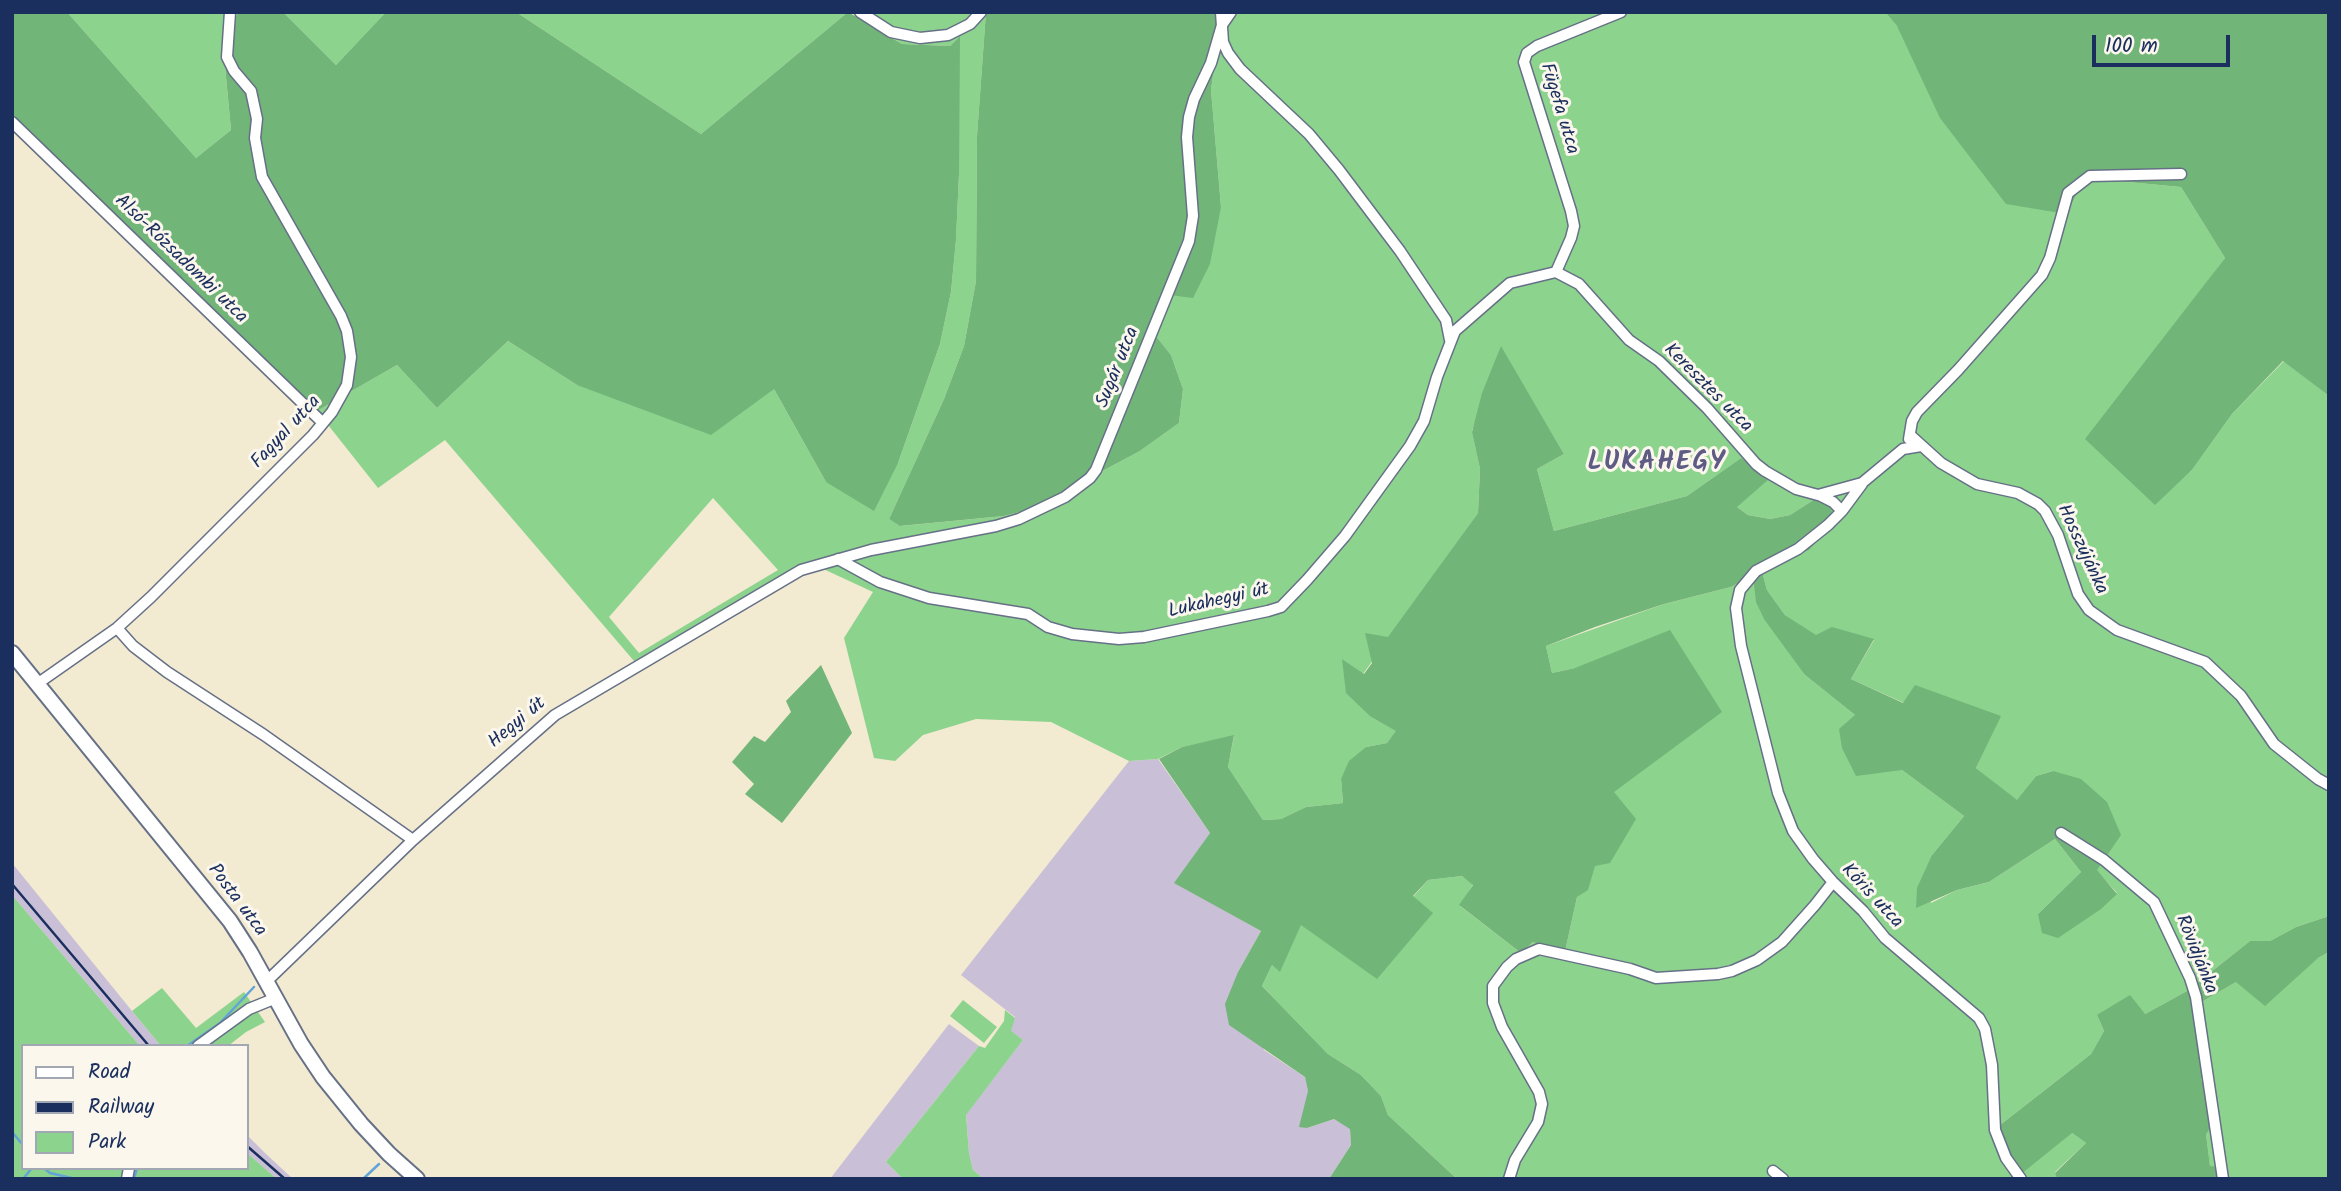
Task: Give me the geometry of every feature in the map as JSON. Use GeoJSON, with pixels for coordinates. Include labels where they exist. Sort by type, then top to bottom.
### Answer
{"type":"FeatureCollection","features":[{"type":"Feature","properties":{"kind":"main road","name":"Posta utca"},"geometry":{"type":"LineString","coordinates":[[12,653],[230,921],[301,1044],[330,1085],[383,1147],[417,1179]]}},
{"type":"Feature","properties":{"kind":"street","name":"Fagyal utca"},"geometry":{"type":"LineString","coordinates":[[37,684],[117,628],[151,597],[323,423],[347,385],[351,357],[347,331],[341,316],[262,177],[255,138],[257,119],[251,91],[234,71],[227,57],[230,12]]}},
{"type":"Feature","properties":{"kind":"street"},"geometry":{"type":"LineString","coordinates":[[860,12],[891,32],[920,38],[947,35],[970,24],[981,12]]}},
{"type":"Feature","properties":{"kind":"street"},"geometry":{"type":"LineString","coordinates":[[1221,12],[1223,42],[1227,53],[1248,77],[1309,134],[1339,170],[1400,251],[1447,320],[1450,340]]}},
{"type":"Feature","properties":{"kind":"street","name":"Sugár utca"},"geometry":{"type":"LineString","coordinates":[[838,559],[1019,519],[1065,497],[1084,484],[1096,470],[1189,241],[1193,216],[1187,137],[1189,117],[1211,63],[1222,25],[1231,12]]}},
{"type":"Feature","properties":{"kind":"street","name":"Fügefa utca"},"geometry":{"type":"LineString","coordinates":[[1556,272],[1572,238],[1572,211],[1524,62],[1527,53],[1537,46],[1621,12]]}},
{"type":"Feature","properties":{"kind":"street","name":"Alsó-Rózsadombi utca"},"geometry":{"type":"LineString","coordinates":[[12,122],[323,423]]}},
{"type":"Feature","properties":{"kind":"street"},"geometry":{"type":"LineString","coordinates":[[1818,495],[1833,502],[1842,511],[1862,483],[1903,449],[1917,412],[2042,275],[2050,258],[2068,193],[2090,176],[2181,174]]}},
{"type":"Feature","properties":{"kind":"street"},"geometry":{"type":"LineString","coordinates":[[1447,320],[1464,323],[1510,283],[1556,272]]}},
{"type":"Feature","properties":{"kind":"street","name":"Keresztes utca"},"geometry":{"type":"LineString","coordinates":[[1556,272],[1579,284],[1629,340],[1659,361],[1765,471],[1796,489],[1818,495]]}},
{"type":"Feature","properties":{"kind":"street","name":"Lukahegyi út"},"geometry":{"type":"LineString","coordinates":[[838,559],[901,590],[953,603],[1028,614],[1048,627],[1072,634],[1118,639],[1144,637],[1268,611],[1287,602],[1345,536],[1410,446],[1424,421],[1450,340],[1464,323]]}},
{"type":"Feature","properties":{"kind":"street"},"geometry":{"type":"LineString","coordinates":[[1910,435],[1921,446]]}},
{"type":"Feature","properties":{"kind":"street"},"geometry":{"type":"LineString","coordinates":[[1903,449],[1921,446]]}},
{"type":"Feature","properties":{"kind":"street","name":"Hosszújánka"},"geometry":{"type":"LineString","coordinates":[[1921,446],[1941,463],[1977,484],[2018,493],[2038,504],[2058,535],[2078,594],[2089,610],[2118,630],[2205,662],[2241,696],[2274,744],[2329,785]]}},
{"type":"Feature","properties":{"kind":"street"},"geometry":{"type":"LineString","coordinates":[[1818,495],[1862,483]]}},
{"type":"Feature","properties":{"kind":"street","name":"Kőris utca"},"geometry":{"type":"LineString","coordinates":[[1842,511],[1828,526],[1798,549],[1756,571],[1740,590],[1736,608],[1739,639],[1778,793],[1793,831],[1833,882],[1863,911],[1885,938],[1979,1018],[1985,1029],[1990,1055],[1995,1130],[2006,1158],[2021,1179]]}},
{"type":"Feature","properties":{"kind":"street","name":"Hegyi út"},"geometry":{"type":"LineString","coordinates":[[267,981],[413,840],[555,715],[779,581],[801,570],[838,559]]}},
{"type":"Feature","properties":{"kind":"street"},"geometry":{"type":"LineString","coordinates":[[117,628],[133,646],[167,672],[264,735],[413,840]]}},
{"type":"Feature","properties":{"kind":"street","name":"Rövidjánka"},"geometry":{"type":"LineString","coordinates":[[2061,833],[2104,860],[2154,902],[2165,924],[2196,997],[2223,1179]]}},
{"type":"Feature","properties":{"kind":"street"},"geometry":{"type":"LineString","coordinates":[[1509,1179],[1515,1160],[1538,1122],[1542,1104],[1539,1092],[1502,1027],[1493,1003],[1493,986],[1507,967],[1528,952],[1539,949],[1629,969],[1656,978],[1718,974],[1745,967],[1774,948],[1795,929],[1833,882]]}},
{"type":"Feature","properties":{"kind":"street"},"geometry":{"type":"LineString","coordinates":[[201,1044],[249,1009],[276,998]]}},
{"type":"Feature","properties":{"kind":"street"},"geometry":{"type":"LineString","coordinates":[[1773,1171],[1783,1179]]}},
{"type":"Feature","properties":{"kind":"shaded area"},"geometry":{"type":"Polygon","coordinates":[[[1158,759],[1210,833],[1175,883],[1261,931],[1238,972],[1264,1050],[1305,1077],[1308,1091],[1307,1128],[1334,1119],[1350,1128],[1351,1145],[1329,1179],[984,1179],[973,1170],[966,1114],[1023,1040],[1010,1031],[1015,1017],[961,975],[1129,761],[1158,759]]]}},
{"type":"Feature","properties":{"kind":"shaded area"},"geometry":{"type":"Polygon","coordinates":[[[12,863],[159,1044],[138,1044],[12,895],[12,863]]]}},
{"type":"Feature","properties":{"kind":"shaded area"},"geometry":{"type":"Polygon","coordinates":[[[949,1024],[979,1046],[886,1162],[903,1179],[830,1179],[949,1024]]]}},
{"type":"Feature","properties":{"kind":"shaded area"},"geometry":{"type":"Polygon","coordinates":[[[248,1136],[293,1179],[277,1179],[248,1154],[248,1136]]]}},
{"type":"Feature","properties":{"kind":"green space"},"geometry":{"type":"Polygon","coordinates":[[[12,12],[67,12],[196,158],[231,130],[222,34],[239,12],[283,12],[336,65],[386,12],[516,12],[701,134],[848,12],[902,44],[950,46],[960,36],[959,174],[951,292],[940,344],[898,463],[874,511],[826,482],[774,389],[711,435],[577,385],[508,341],[437,408],[397,365],[317,411],[12,120],[12,12]]]}},
{"type":"Feature","properties":{"kind":"green space"},"geometry":{"type":"Polygon","coordinates":[[[67,12],[239,12],[222,35],[231,130],[196,158],[67,12]]]}},
{"type":"Feature","properties":{"kind":"green space"},"geometry":{"type":"Polygon","coordinates":[[[283,12],[386,12],[336,65],[283,12]]]}},
{"type":"Feature","properties":{"kind":"green space"},"geometry":{"type":"Polygon","coordinates":[[[516,12],[848,12],[701,134],[516,12]]]}},
{"type":"Feature","properties":{"kind":"green space"},"geometry":{"type":"Polygon","coordinates":[[[850,12],[986,12],[977,136],[976,281],[964,346],[944,399],[889,519],[901,526],[1004,516],[1031,509],[1140,451],[1179,423],[1183,389],[1171,355],[1149,329],[1162,294],[1221,207],[1211,90],[1221,16],[1219,12],[1885,12],[1897,26],[2085,178],[2181,187],[2225,258],[2163,341],[2155,504],[2192,470],[2232,414],[2284,361],[2329,396],[2329,916],[2296,927],[2270,941],[2250,941],[2187,991],[2145,1014],[2097,1015],[2104,1031],[2091,1054],[1995,1129],[2072,1133],[2086,1143],[2055,1172],[2057,1179],[1457,1179],[1388,1115],[1381,1096],[1361,1075],[1328,1054],[1262,986],[1272,965],[1280,971],[1301,924],[1432,913],[1413,897],[1428,880],[1462,876],[1473,884],[1460,906],[1521,953],[1533,942],[1564,956],[1577,897],[1588,889],[1613,793],[1575,668],[1552,673],[1546,646],[1664,604],[1731,587],[1754,575],[1805,675],[1855,715],[1902,770],[1964,816],[1932,855],[1931,903],[1957,890],[1989,882],[2055,839],[2081,872],[2038,914],[2117,893],[2096,870],[2053,771],[2036,776],[2017,801],[1976,768],[2000,716],[1904,703],[1851,679],[1874,640],[1816,636],[1785,615],[1767,590],[1761,568],[1815,499],[1790,515],[1770,519],[1748,515],[1737,507],[1741,458],[1687,496],[1554,531],[1537,469],[1564,454],[1501,347],[1472,431],[1480,469],[1478,513],[1363,674],[1343,660],[1371,717],[1397,731],[1387,743],[1366,747],[1341,779],[1343,803],[1306,807],[1281,819],[1263,820],[1228,767],[1234,736],[1182,747],[1158,759],[1129,761],[1051,722],[976,719],[923,735],[895,761],[874,758],[844,638],[873,592],[819,567],[634,661],[445,440],[378,488],[317,411],[397,365],[437,408],[508,341],[577,385],[774,389],[826,482],[898,463],[940,344],[951,292],[959,174],[959,37],[950,46],[902,44],[850,12]],[[713,498],[609,617],[639,653],[778,570],[713,498]]]}},
{"type":"Feature","properties":{"kind":"green space"},"geometry":{"type":"Polygon","coordinates":[[[986,12],[1219,12],[1221,16],[1211,90],[1221,207],[1210,264],[1193,298],[1162,294],[1149,328],[1171,355],[1183,389],[1179,423],[1140,451],[1031,509],[1004,516],[900,526],[889,519],[944,399],[964,346],[976,281],[977,136],[986,12]]]}},
{"type":"Feature","properties":{"kind":"green space"},"geometry":{"type":"Polygon","coordinates":[[[1885,12],[2329,12],[2329,396],[2283,361],[2232,414],[2192,470],[2155,505],[2085,439],[2225,258],[2181,187],[2085,178],[2066,214],[2006,204],[1940,118],[1897,26],[1885,12]]]}},
{"type":"Feature","properties":{"kind":"green space"},"geometry":{"type":"Polygon","coordinates":[[[1501,346],[1564,454],[1537,469],[1554,531],[1687,496],[1741,458],[1769,479],[1737,507],[1748,515],[1770,519],[1790,515],[1815,499],[1829,504],[1835,520],[1809,550],[1761,568],[1767,590],[1785,615],[1816,635],[1832,627],[1874,639],[1851,679],[1903,703],[1915,685],[2001,716],[1976,768],[2017,800],[2036,776],[2053,771],[2081,779],[2107,802],[2121,835],[2097,870],[2117,894],[2101,909],[2058,938],[2042,933],[2038,914],[2081,872],[2055,839],[1989,882],[1957,890],[1916,908],[1917,888],[1932,855],[1964,816],[1902,770],[1856,776],[1842,748],[1839,729],[1855,715],[1805,675],[1764,619],[1756,602],[1753,575],[1731,587],[1664,604],[1595,627],[1546,646],[1552,673],[1575,668],[1670,630],[1722,712],[1614,792],[1636,819],[1610,863],[1595,866],[1588,890],[1577,897],[1564,956],[1533,942],[1521,953],[1459,905],[1473,885],[1462,876],[1428,880],[1413,896],[1433,913],[1377,979],[1301,925],[1280,972],[1272,965],[1262,986],[1328,1054],[1361,1075],[1381,1096],[1388,1115],[1457,1179],[1329,1179],[1351,1145],[1350,1129],[1334,1119],[1307,1128],[1299,1127],[1308,1091],[1305,1077],[1229,1025],[1225,1004],[1238,972],[1261,931],[1174,883],[1210,833],[1159,759],[1182,747],[1234,735],[1228,767],[1263,820],[1281,819],[1306,807],[1343,803],[1341,779],[1349,761],[1366,747],[1387,743],[1396,731],[1371,717],[1346,693],[1342,659],[1364,674],[1372,663],[1365,633],[1388,637],[1478,513],[1480,469],[1472,432],[1482,393],[1501,346]]]}},
{"type":"Feature","properties":{"kind":"green space"},"geometry":{"type":"Polygon","coordinates":[[[821,665],[852,733],[782,823],[745,794],[754,784],[732,762],[754,736],[765,742],[791,712],[786,701],[821,665]]]}},
{"type":"Feature","properties":{"kind":"green space"},"geometry":{"type":"Polygon","coordinates":[[[12,895],[138,1044],[21,1044],[21,1170],[248,1170],[248,1154],[277,1179],[12,1179],[12,895]]]}},
{"type":"Feature","properties":{"kind":"green space"},"geometry":{"type":"Polygon","coordinates":[[[2329,916],[2329,952],[2318,958],[2265,1006],[2236,982],[2195,1006],[2207,1070],[2201,1079],[2206,1089],[2216,1092],[2220,1115],[2206,1134],[2210,1166],[2217,1167],[2218,1179],[2057,1179],[2055,1173],[2086,1143],[2072,1133],[2021,1174],[1995,1129],[2091,1054],[2104,1031],[2097,1015],[2130,995],[2145,1014],[2187,991],[2250,941],[2270,941],[2296,927],[2329,916]]]}},
{"type":"Feature","properties":{"kind":"green space"},"geometry":{"type":"Polygon","coordinates":[[[2329,952],[2329,1179],[2218,1179],[2217,1167],[2210,1167],[2206,1134],[2206,1089],[2201,1079],[2195,1006],[2236,982],[2318,958],[2329,952]]]}},
{"type":"Feature","properties":{"kind":"green space"},"geometry":{"type":"Polygon","coordinates":[[[162,988],[196,1028],[244,992],[265,1022],[231,1044],[159,1044],[132,1011],[162,988]]]}},
{"type":"Feature","properties":{"kind":"green space"},"geometry":{"type":"Polygon","coordinates":[[[963,1000],[997,1027],[984,1043],[950,1016],[963,1000]]]}},
{"type":"Feature","properties":{"kind":"green space"},"geometry":{"type":"Polygon","coordinates":[[[1005,1010],[1015,1018],[1011,1031],[1023,1040],[966,1115],[973,1170],[984,1179],[903,1179],[886,1162],[979,1046],[985,1048],[1004,1021],[1005,1010]]]}},
{"type":"Feature","properties":{"kind":"waterway"},"geometry":{"type":"LineString","coordinates":[[190,1044],[220,1023],[254,987]]}},
{"type":"Feature","properties":{"kind":"waterway"},"geometry":{"type":"LineString","coordinates":[[12,1132],[21,1143]]}},
{"type":"Feature","properties":{"kind":"waterway"},"geometry":{"type":"LineString","coordinates":[[363,1179],[379,1164]]}},
{"type":"Feature","properties":{"kind":"waterway"},"geometry":{"type":"LineString","coordinates":[[23,1179],[30,1170]]}},
{"type":"Feature","properties":{"kind":"waterway"},"geometry":{"type":"LineString","coordinates":[[46,1170],[76,1179]]}},
{"type":"Feature","properties":{"kind":"waterway"},"geometry":{"type":"LineString","coordinates":[[134,1179],[136,1170]]}},
{"type":"Feature","properties":{"kind":"railway"},"geometry":{"type":"LineString","coordinates":[[12,884],[147,1044]]}},
{"type":"Feature","properties":{"kind":"railway"},"geometry":{"type":"LineString","coordinates":[[248,1147],[285,1179]]}},
{"type":"Feature","properties":{"kind":"district","name":"LUKAHEGY"},"geometry":{"type":"Point","coordinates":[1657,465]}}]}
